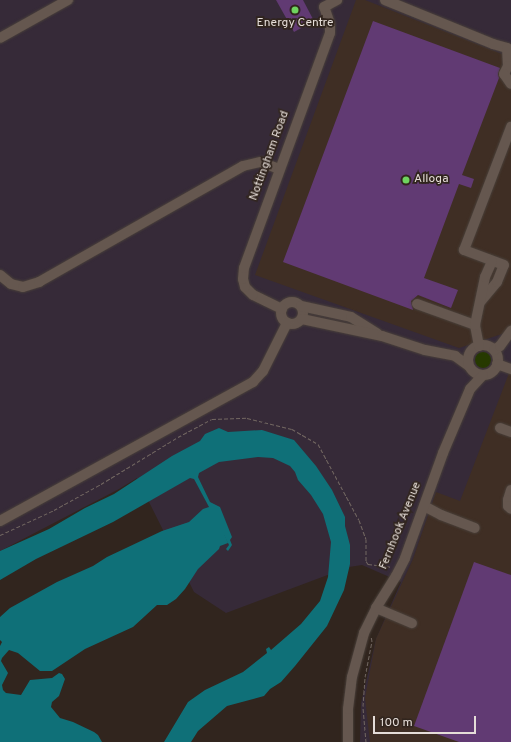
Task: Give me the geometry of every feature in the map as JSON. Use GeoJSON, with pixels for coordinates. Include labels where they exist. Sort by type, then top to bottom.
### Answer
{"type":"FeatureCollection","features":[{"type":"Feature","properties":{"kind":"street"},"geometry":{"type":"LineString","coordinates":[[0,38],[68,0]]}},
{"type":"Feature","properties":{"kind":"street","name":"Nottingham Road"},"geometry":{"type":"LineString","coordinates":[[282,309],[253,295],[245,287],[243,279],[244,268],[330,33],[330,24],[322,3],[337,0]]}},
{"type":"Feature","properties":{"kind":"street"},"geometry":{"type":"LineString","coordinates":[[385,0],[493,44],[509,48],[508,66],[504,74],[511,84]]}},
{"type":"Feature","properties":{"kind":"street"},"geometry":{"type":"LineString","coordinates":[[480,301],[497,282],[504,265],[464,250],[511,127]]}},
{"type":"Feature","properties":{"kind":"street"},"geometry":{"type":"LineString","coordinates":[[0,275],[11,284],[23,287],[39,282],[243,166],[261,162],[279,169]]}},
{"type":"Feature","properties":{"kind":"street"},"geometry":{"type":"LineString","coordinates":[[479,346],[475,325],[485,277],[492,261]]}},
{"type":"Feature","properties":{"kind":"street"},"geometry":{"type":"LineString","coordinates":[[382,336],[351,317],[301,306],[290,302],[282,309],[282,317],[287,323],[295,324],[302,319],[382,336],[425,350],[454,356],[470,353],[479,346],[485,345],[494,350],[497,355],[497,364],[492,372],[483,375],[478,374],[454,356]]}},
{"type":"Feature","properties":{"kind":"street"},"geometry":{"type":"LineString","coordinates":[[417,304],[475,325]]}},
{"type":"Feature","properties":{"kind":"street"},"geometry":{"type":"LineString","coordinates":[[301,306],[303,310],[302,319]]}},
{"type":"Feature","properties":{"kind":"street"},"geometry":{"type":"LineString","coordinates":[[0,521],[252,382],[264,371],[287,323]]}},
{"type":"Feature","properties":{"kind":"street"},"geometry":{"type":"LineString","coordinates":[[494,350],[500,346],[511,331]]}},
{"type":"Feature","properties":{"kind":"street"},"geometry":{"type":"LineString","coordinates":[[470,353],[470,367]]}},
{"type":"Feature","properties":{"kind":"street"},"geometry":{"type":"LineString","coordinates":[[497,364],[511,369]]}},
{"type":"Feature","properties":{"kind":"street","name":"Fernhook Avenue"},"geometry":{"type":"LineString","coordinates":[[470,367],[470,389]]}},
{"type":"Feature","properties":{"kind":"street","name":"Fernhook Avenue"},"geometry":{"type":"LineString","coordinates":[[348,742],[348,708],[351,683],[356,659],[364,633],[376,608],[400,567],[443,453],[470,389],[483,375]]}},
{"type":"Feature","properties":{"kind":"street"},"geometry":{"type":"LineString","coordinates":[[500,428],[511,432]]}},
{"type":"Feature","properties":{"kind":"street"},"geometry":{"type":"LineString","coordinates":[[511,490],[508,506],[511,509]]}},
{"type":"Feature","properties":{"kind":"street"},"geometry":{"type":"LineString","coordinates":[[424,506],[441,515],[475,528]]}},
{"type":"Feature","properties":{"kind":"street"},"geometry":{"type":"LineString","coordinates":[[376,608],[412,623]]}},
{"type":"Feature","properties":{"kind":"path"},"geometry":{"type":"LineString","coordinates":[[0,535],[54,510],[101,484],[178,437],[212,419],[247,418],[292,430],[318,444],[359,520],[366,539],[366,560],[368,564],[400,567]]}},
{"type":"Feature","properties":{"kind":"path"},"geometry":{"type":"LineString","coordinates":[[364,633],[372,637],[362,706],[366,742]]}},
{"type":"Feature","properties":{"kind":"shaded area"},"geometry":{"type":"Polygon","coordinates":[[[0,0],[511,0],[511,742],[360,742],[361,703],[376,639],[401,582],[362,565],[349,567],[226,613],[194,592],[137,478],[119,489],[0,551],[0,0]]]}},
{"type":"Feature","properties":{"kind":"shaded area"},"geometry":{"type":"Polygon","coordinates":[[[356,0],[365,0],[507,56],[508,75],[511,78],[511,339],[502,334],[459,348],[255,275],[356,0]]]}},
{"type":"Feature","properties":{"kind":"shaded area"},"geometry":{"type":"Polygon","coordinates":[[[511,368],[511,742],[370,742],[365,698],[376,639],[413,559],[436,492],[460,501],[511,368]]]}},
{"type":"Feature","properties":{"kind":"green space"},"geometry":{"type":"Polygon","coordinates":[[[483,352],[490,357],[491,360],[486,367],[483,368],[476,363],[475,360],[480,353],[483,352]]]}},
{"type":"Feature","properties":{"kind":"water"},"geometry":{"type":"Polygon","coordinates":[[[219,428],[228,432],[262,430],[294,440],[316,466],[332,490],[345,517],[345,526],[350,545],[350,564],[344,590],[327,626],[281,682],[270,689],[264,696],[227,706],[198,731],[191,742],[164,742],[188,702],[205,690],[243,672],[267,653],[266,649],[269,647],[271,650],[301,624],[320,601],[328,577],[331,542],[323,514],[311,495],[298,480],[295,472],[290,466],[273,458],[258,457],[219,462],[199,473],[198,477],[210,502],[220,507],[232,537],[230,540],[232,545],[228,551],[226,549],[229,545],[222,530],[228,543],[220,546],[219,549],[198,569],[185,589],[176,599],[167,605],[157,605],[133,627],[85,649],[52,671],[40,671],[18,653],[9,650],[2,658],[1,661],[8,673],[2,685],[3,690],[6,693],[21,695],[30,680],[52,678],[59,673],[62,674],[65,679],[59,696],[52,702],[51,707],[60,718],[73,722],[94,732],[98,735],[102,742],[0,742],[0,646],[2,642],[0,640],[0,617],[10,608],[57,582],[93,566],[107,557],[162,531],[189,522],[203,509],[209,507],[194,479],[190,478],[113,522],[36,559],[0,580],[0,551],[49,529],[85,508],[114,494],[172,456],[200,441],[205,434],[219,428]]]}},
{"type":"Feature","properties":{"kind":"building","name":"Energy Centre"},"geometry":{"type":"Polygon","coordinates":[[[276,0],[303,0],[314,21],[294,32],[276,0]]]}},
{"type":"Feature","properties":{"kind":"building"},"geometry":{"type":"Polygon","coordinates":[[[373,21],[500,68],[498,74],[499,78],[462,175],[474,179],[471,188],[459,184],[424,278],[458,290],[451,308],[418,295],[411,301],[413,310],[283,262],[373,21]]]}},
{"type":"Feature","properties":{"kind":"building"},"geometry":{"type":"Polygon","coordinates":[[[474,562],[511,575],[511,742],[459,742],[414,726],[474,562]]]}},
{"type":"Feature","properties":{"kind":"place","name":"Energy Centre"},"geometry":{"type":"Point","coordinates":[295,10]}},
{"type":"Feature","properties":{"kind":"place","name":"Alloga"},"geometry":{"type":"Point","coordinates":[406,180]}}]}
